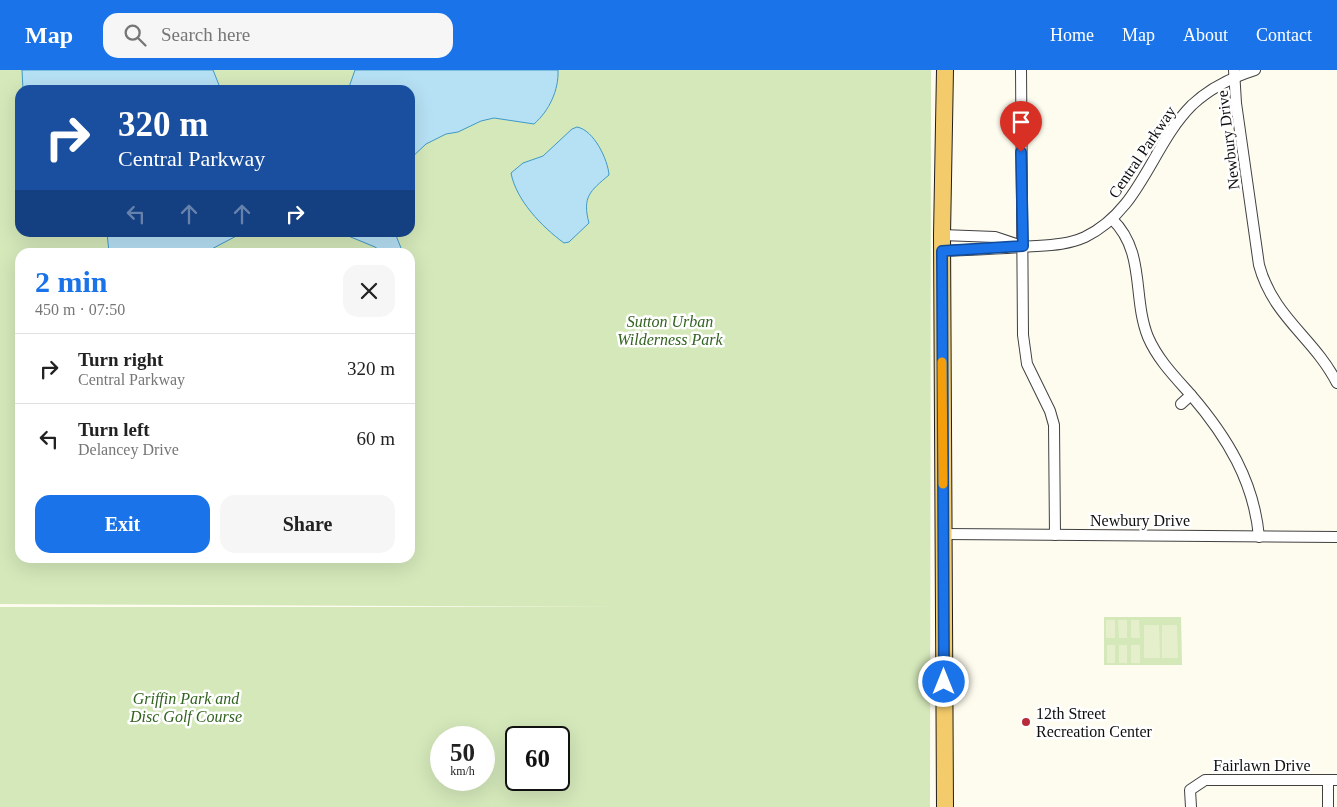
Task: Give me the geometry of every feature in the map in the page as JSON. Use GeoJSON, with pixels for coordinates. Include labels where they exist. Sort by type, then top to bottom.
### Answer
{"type":"FeatureCollection","features":[{"type":"Feature","properties":{"kind":"main road"},"geometry":{"type":"LineString","coordinates":[[945,70],[942,243],[945,807]]}},
{"type":"Feature","properties":{"kind":"street"},"geometry":{"type":"LineString","coordinates":[[1022,70],[1025,358],[1054,425],[1055,535]]}},
{"type":"Feature","properties":{"kind":"street","name":"Central Parkway"},"geometry":{"type":"LineString","coordinates":[[942,243],[1047,246],[1073,241],[1094,232],[1112,220],[1130,199],[1177,124],[1192,106],[1235,74],[1255,70]]}},
{"type":"Feature","properties":{"kind":"street","name":"Newbury Drive"},"geometry":{"type":"LineString","coordinates":[[1235,74],[1236,103],[1263,282],[1277,307],[1328,367],[1337,383]]}},
{"type":"Feature","properties":{"kind":"street"},"geometry":{"type":"LineString","coordinates":[[1112,220],[1125,234],[1133,252],[1144,326],[1151,344],[1176,379],[1191,395],[1226,441],[1249,486],[1255,506],[1260,537]]}},
{"type":"Feature","properties":{"kind":"street","name":"Central Parkway"},"geometry":{"type":"LineString","coordinates":[[942,243],[996,237],[1023,246]]}},
{"type":"Feature","properties":{"kind":"street"},"geometry":{"type":"LineString","coordinates":[[1180,404],[1191,395]]}},
{"type":"Feature","properties":{"kind":"street","name":"Newbury Drive"},"geometry":{"type":"LineString","coordinates":[[943,534],[1337,537]]}},
{"type":"Feature","properties":{"kind":"street","name":"Fairlawn Drive"},"geometry":{"type":"LineString","coordinates":[[1191,807],[1190,790],[1200,781],[1210,779],[1333,780]]}},
{"type":"Feature","properties":{"kind":"street"},"geometry":{"type":"LineString","coordinates":[[1328,807],[1333,780]]}},
{"type":"Feature","properties":{"kind":"green space","name":"Sutton Urban Wilderness Park"},"geometry":{"type":"Polygon","coordinates":[[[0,70],[931,70],[930,807],[0,807],[0,607],[627,607],[0,604],[0,70]]]}},
{"type":"Feature","properties":{"kind":"green space"},"geometry":{"type":"Polygon","coordinates":[[[1104,617],[1181,617],[1182,665],[1104,665],[1104,617]]]}},
{"type":"Feature","properties":{"kind":"green space"},"geometry":{"type":"Polygon","coordinates":[[[1106,620],[1115,620],[1115,638],[1106,638],[1106,620]]]}},
{"type":"Feature","properties":{"kind":"green space"},"geometry":{"type":"Polygon","coordinates":[[[1118,620],[1127,620],[1127,638],[1119,638],[1118,620]]]}},
{"type":"Feature","properties":{"kind":"green space"},"geometry":{"type":"Polygon","coordinates":[[[1131,620],[1139,620],[1140,638],[1131,638],[1131,620]]]}},
{"type":"Feature","properties":{"kind":"green space"},"geometry":{"type":"Polygon","coordinates":[[[1144,625],[1159,625],[1160,658],[1144,658],[1144,625]]]}},
{"type":"Feature","properties":{"kind":"green space"},"geometry":{"type":"Polygon","coordinates":[[[1162,625],[1177,625],[1178,658],[1162,658],[1162,625]]]}},
{"type":"Feature","properties":{"kind":"green space"},"geometry":{"type":"Polygon","coordinates":[[[1107,645],[1115,645],[1115,663],[1107,663],[1107,645]]]}},
{"type":"Feature","properties":{"kind":"green space"},"geometry":{"type":"Polygon","coordinates":[[[1119,645],[1127,645],[1127,663],[1119,663],[1119,645]]]}},
{"type":"Feature","properties":{"kind":"green space"},"geometry":{"type":"Polygon","coordinates":[[[1131,645],[1140,645],[1140,663],[1131,663],[1131,645]]]}},
{"type":"Feature","properties":{"kind":"water"},"geometry":{"type":"Polygon","coordinates":[[[22,70],[213,70],[219,85],[23,85],[22,70]]]}},
{"type":"Feature","properties":{"kind":"water"},"geometry":{"type":"Polygon","coordinates":[[[355,70],[558,70],[557,85],[552,100],[534,124],[494,118],[481,121],[458,132],[446,134],[426,144],[415,154],[415,85],[350,85],[355,70]]]}},
{"type":"Feature","properties":{"kind":"water"},"geometry":{"type":"Polygon","coordinates":[[[577,127],[589,134],[599,146],[609,175],[589,195],[586,207],[589,223],[569,242],[564,243],[539,221],[524,203],[518,193],[511,173],[523,163],[543,156],[572,129],[577,127]]]}},
{"type":"Feature","properties":{"kind":"water"},"geometry":{"type":"Polygon","coordinates":[[[108,237],[234,237],[214,248],[109,248],[108,237]]]}},
{"type":"Feature","properties":{"kind":"water"},"geometry":{"type":"Polygon","coordinates":[[[351,237],[397,237],[401,248],[375,247],[351,237]]]}},
{"type":"Feature","properties":{"kind":"slow traffic"},"geometry":{"type":"LineString","coordinates":[[942,362],[943,484]]}},
{"type":"Feature","properties":{"kind":"place","name":"12th Street Recreation Center"},"geometry":{"type":"Point","coordinates":[1026,722]}},
{"type":"Feature","properties":{"kind":"route"},"geometry":{"type":"LineString","coordinates":[[944,682],[942,251],[995,250],[1023,246],[1021,152]]}},
{"type":"Feature","properties":{"kind":"park label","name":"Griffin Park and Disc Golf Course"},"geometry":{"type":"Point","coordinates":[186,707]}}]}
